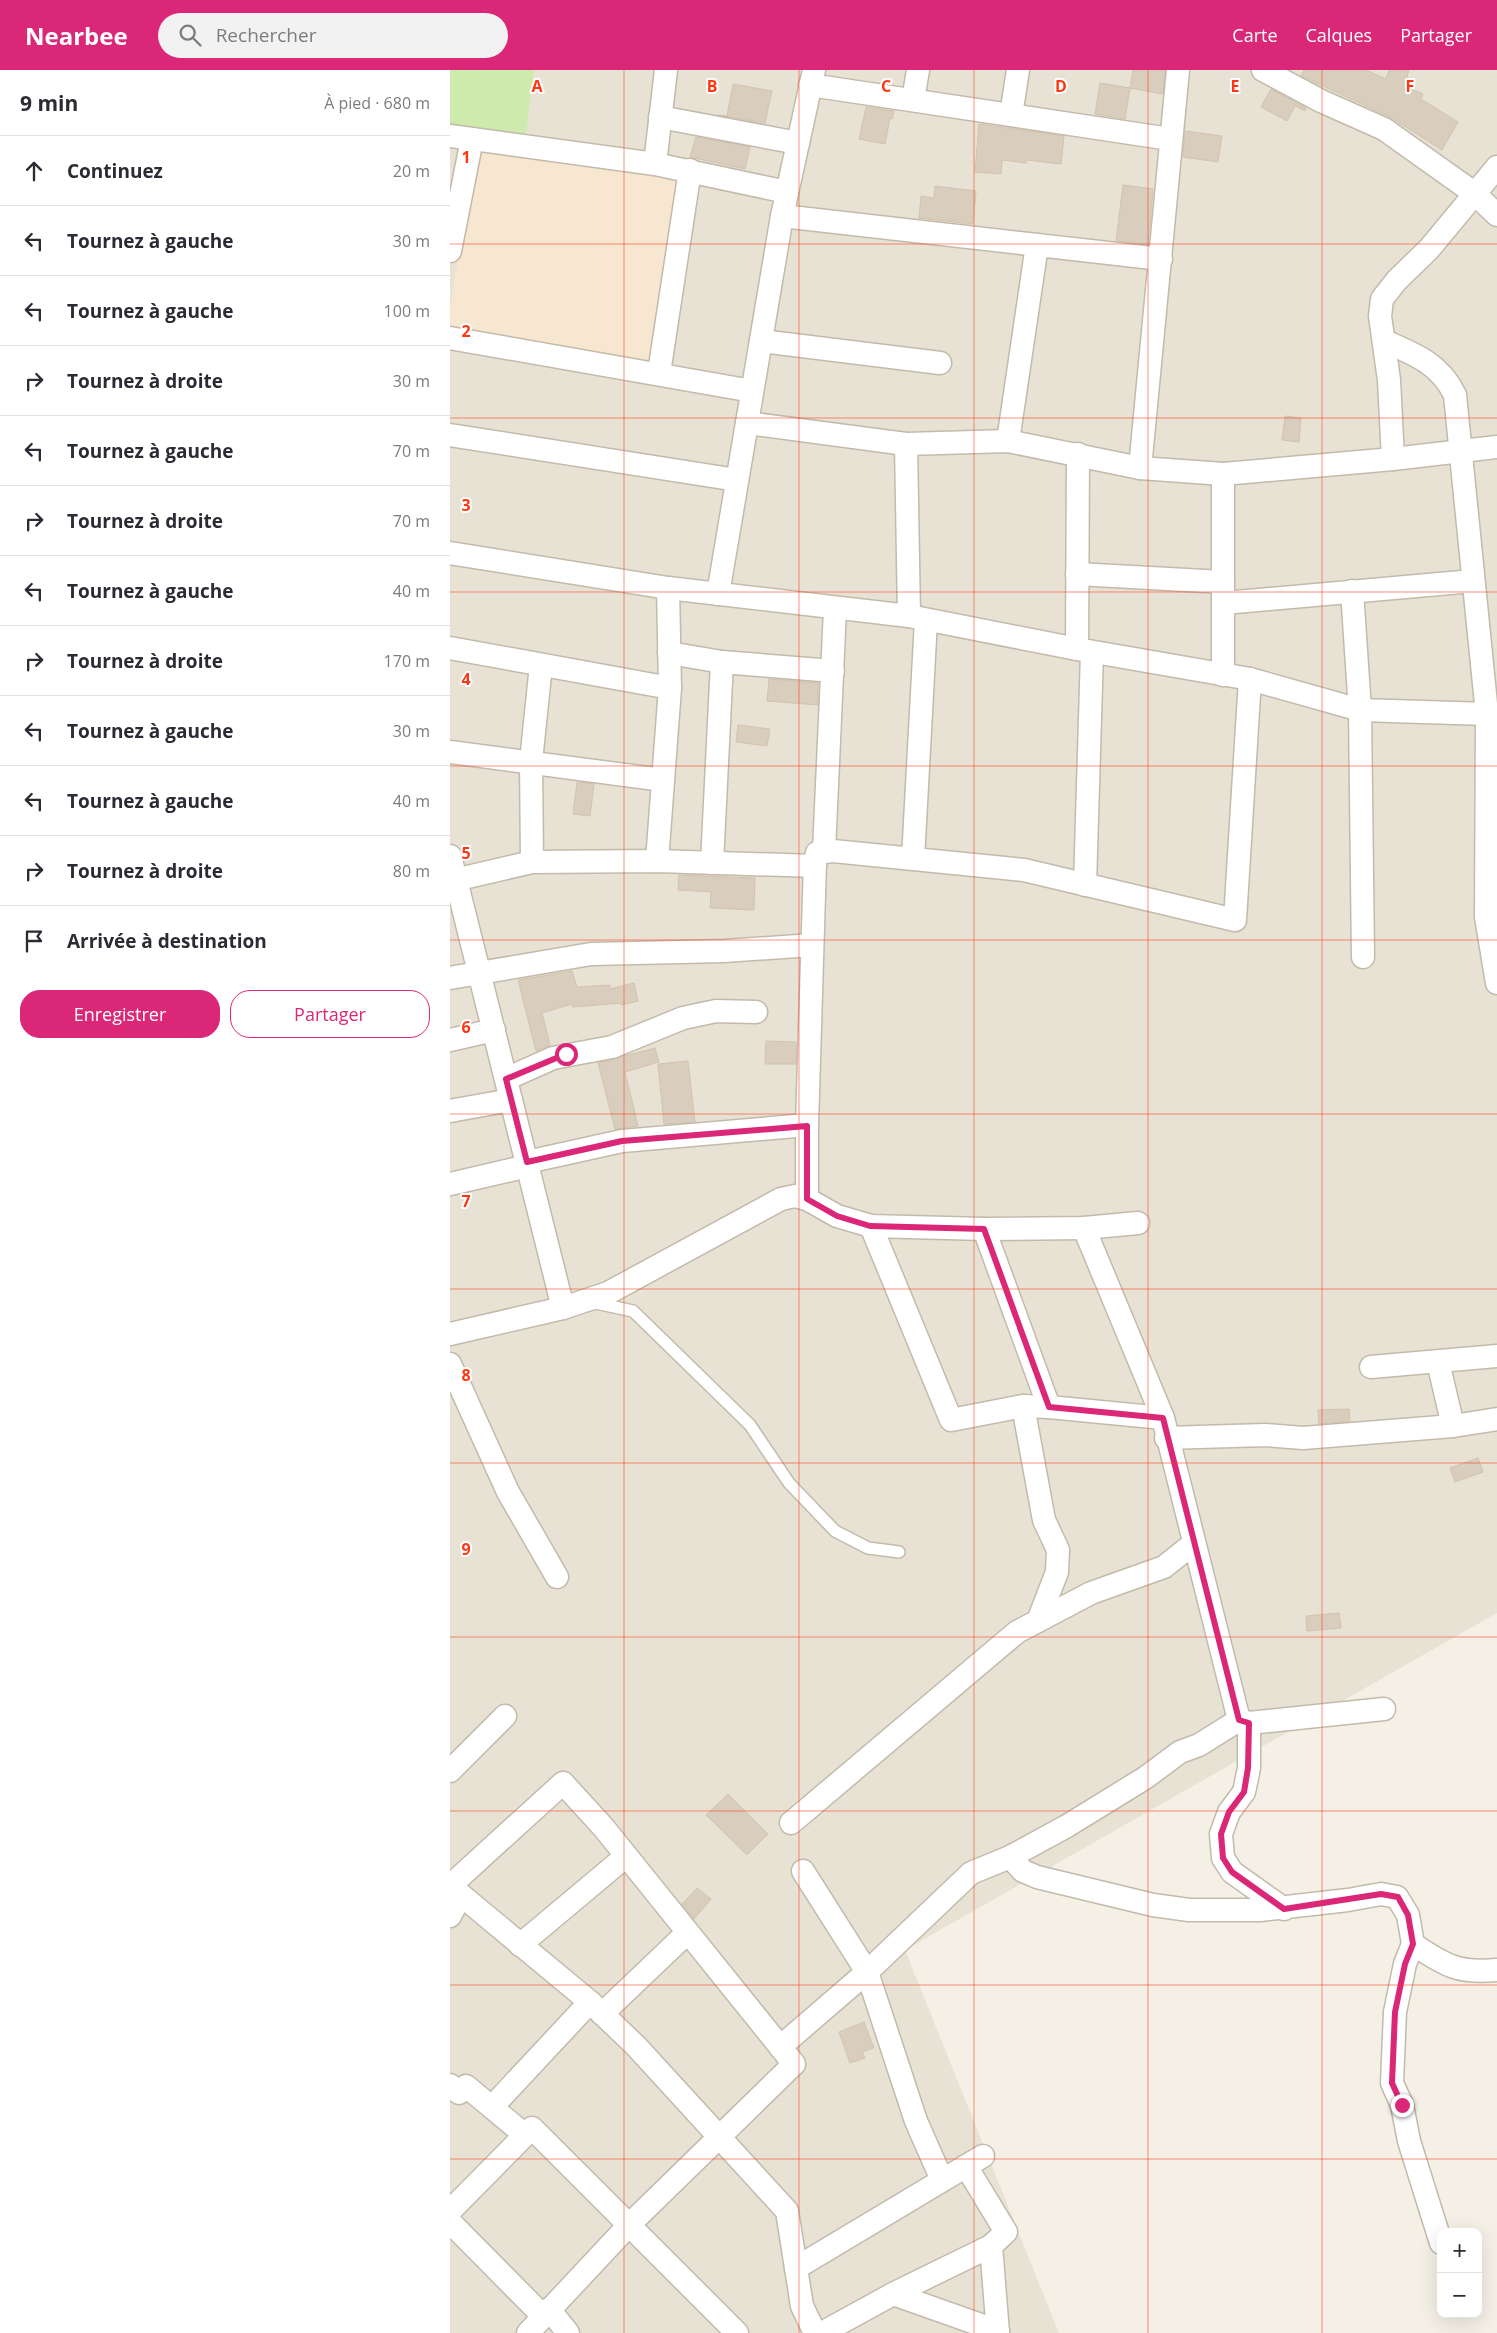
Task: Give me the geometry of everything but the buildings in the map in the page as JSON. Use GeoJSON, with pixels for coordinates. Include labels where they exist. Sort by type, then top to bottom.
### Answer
{"type":"FeatureCollection","features":[{"type":"Feature","properties":{"kind":"street"},"geometry":{"type":"LineString","coordinates":[[655,164],[666,70]]}},
{"type":"Feature","properties":{"kind":"street"},"geometry":{"type":"LineString","coordinates":[[913,100],[918,70]]}},
{"type":"Feature","properties":{"kind":"street"},"geometry":{"type":"LineString","coordinates":[[1011,115],[1018,70]]}},
{"type":"Feature","properties":{"kind":"street"},"geometry":{"type":"LineString","coordinates":[[1140,468],[1178,70]]}},
{"type":"Feature","properties":{"kind":"street"},"geometry":{"type":"LineString","coordinates":[[1263,70],[1321,101],[1384,129],[1474,193],[1497,215]]}},
{"type":"Feature","properties":{"kind":"street"},"geometry":{"type":"LineString","coordinates":[[718,594],[782,216],[812,77],[913,100],[1170,139]]}},
{"type":"Feature","properties":{"kind":"street"},"geometry":{"type":"LineString","coordinates":[[660,117],[798,143]]}},
{"type":"Feature","properties":{"kind":"street"},"geometry":{"type":"LineString","coordinates":[[450,136],[655,164],[787,192]]}},
{"type":"Feature","properties":{"kind":"street"},"geometry":{"type":"LineString","coordinates":[[451,241],[472,139]]}},
{"type":"Feature","properties":{"kind":"street"},"geometry":{"type":"LineString","coordinates":[[1393,459],[1389,380],[1380,316],[1382,299],[1397,280],[1429,249],[1497,167]]}},
{"type":"Feature","properties":{"kind":"street"},"geometry":{"type":"LineString","coordinates":[[659,373],[690,170]]}},
{"type":"Feature","properties":{"kind":"street"},"geometry":{"type":"LineString","coordinates":[[782,216],[1161,259]]}},
{"type":"Feature","properties":{"kind":"street"},"geometry":{"type":"LineString","coordinates":[[1008,441],[1036,245]]}},
{"type":"Feature","properties":{"kind":"street"},"geometry":{"type":"LineString","coordinates":[[450,338],[659,373],[752,391]]}},
{"type":"Feature","properties":{"kind":"street"},"geometry":{"type":"LineString","coordinates":[[761,341],[940,363]]}},
{"type":"Feature","properties":{"kind":"street"},"geometry":{"type":"LineString","coordinates":[[1384,341],[1416,355],[1448,379],[1456,395],[1459,452],[1490,726],[1491,916],[1497,982]]}},
{"type":"Feature","properties":{"kind":"street"},"geometry":{"type":"LineString","coordinates":[[747,423],[906,444],[1008,441],[1140,468],[1223,474],[1393,459],[1497,447]]}},
{"type":"Feature","properties":{"kind":"street"},"geometry":{"type":"LineString","coordinates":[[450,435],[737,480]]}},
{"type":"Feature","properties":{"kind":"street"},"geometry":{"type":"LineString","coordinates":[[906,444],[917,618],[913,859]]}},
{"type":"Feature","properties":{"kind":"street"},"geometry":{"type":"LineString","coordinates":[[1078,454],[1077,574],[1085,650],[1085,885]]}},
{"type":"Feature","properties":{"kind":"street"},"geometry":{"type":"LineString","coordinates":[[1223,474],[1223,675]]}},
{"type":"Feature","properties":{"kind":"street"},"geometry":{"type":"LineString","coordinates":[[450,553],[668,588],[917,618],[1250,679],[1360,710],[1490,726]]}},
{"type":"Feature","properties":{"kind":"street"},"geometry":{"type":"LineString","coordinates":[[1077,574],[1224,592],[1352,591],[1473,581]]}},
{"type":"Feature","properties":{"kind":"street"},"geometry":{"type":"LineString","coordinates":[[658,861],[670,688],[668,588]]}},
{"type":"Feature","properties":{"kind":"street"},"geometry":{"type":"LineString","coordinates":[[1352,591],[1360,710],[1363,956]]}},
{"type":"Feature","properties":{"kind":"street"},"geometry":{"type":"LineString","coordinates":[[807,1199],[812,945],[833,671],[835,609]]}},
{"type":"Feature","properties":{"kind":"street"},"geometry":{"type":"LineString","coordinates":[[450,648],[670,688]]}},
{"type":"Feature","properties":{"kind":"street"},"geometry":{"type":"LineString","coordinates":[[669,653],[722,662],[833,671]]}},
{"type":"Feature","properties":{"kind":"street"},"geometry":{"type":"LineString","coordinates":[[712,863],[722,662]]}},
{"type":"Feature","properties":{"kind":"street"},"geometry":{"type":"LineString","coordinates":[[532,862],[531,761],[541,665]]}},
{"type":"Feature","properties":{"kind":"street"},"geometry":{"type":"LineString","coordinates":[[453,881],[532,862],[658,861],[712,863],[819,859],[913,859],[1024,870],[1235,920],[1250,679]]}},
{"type":"Feature","properties":{"kind":"street"},"geometry":{"type":"LineString","coordinates":[[450,752],[531,761],[663,780]]}},
{"type":"Feature","properties":{"kind":"street"},"geometry":{"type":"LineString","coordinates":[[450,856],[453,881],[494,1030],[564,1308]]}},
{"type":"Feature","properties":{"kind":"street"},"geometry":{"type":"LineString","coordinates":[[450,978],[591,954],[724,951],[812,945]]}},
{"type":"Feature","properties":{"kind":"street"},"geometry":{"type":"LineString","coordinates":[[450,1111],[508,1089],[553,1058],[612,1047],[683,1018],[716,1011],[756,1012]]}},
{"type":"Feature","properties":{"kind":"street"},"geometry":{"type":"LineString","coordinates":[[450,1040],[494,1030]]}},
{"type":"Feature","properties":{"kind":"street"},"geometry":{"type":"LineString","coordinates":[[450,1184],[622,1141],[807,1126]]}},
{"type":"Feature","properties":{"kind":"street"},"geometry":{"type":"LineString","coordinates":[[450,1334],[564,1308],[608,1293],[781,1200],[795,1196],[807,1199],[837,1216],[870,1226],[984,1229],[1084,1228],[1138,1223]]}},
{"type":"Feature","properties":{"kind":"street"},"geometry":{"type":"LineString","coordinates":[[870,1226],[951,1420],[1023,1406],[1049,1407],[1164,1428],[1303,1438],[1453,1426],[1497,1419]]}},
{"type":"Feature","properties":{"kind":"street"},"geometry":{"type":"LineString","coordinates":[[1084,1228],[1164,1428],[1244,1721],[1248,1768],[1244,1792],[1229,1812],[1221,1834],[1223,1858],[1232,1872],[1284,1909]]}},
{"type":"Feature","properties":{"kind":"street"},"geometry":{"type":"LineString","coordinates":[[984,1229],[1049,1407]]}},
{"type":"Feature","properties":{"kind":"street"},"geometry":{"type":"LineString","coordinates":[[1371,1367],[1497,1356]]}},
{"type":"Feature","properties":{"kind":"street"},"geometry":{"type":"LineString","coordinates":[[1438,1362],[1453,1426]]}},
{"type":"Feature","properties":{"kind":"street"},"geometry":{"type":"LineString","coordinates":[[450,1364],[508,1492],[557,1577]]}},
{"type":"Feature","properties":{"kind":"street"},"geometry":{"type":"LineString","coordinates":[[1023,1406],[1044,1520],[1058,1550],[1057,1572],[1038,1621]]}},
{"type":"Feature","properties":{"kind":"street"},"geometry":{"type":"LineString","coordinates":[[792,1823],[1017,1632],[1091,1593],[1164,1568],[1194,1543]]}},
{"type":"Feature","properties":{"kind":"street"},"geometry":{"type":"LineString","coordinates":[[780,2047],[868,1972],[970,1872],[1010,1857],[1116,1796],[1180,1752],[1199,1745],[1244,1721],[1384,1709]]}},
{"type":"Feature","properties":{"kind":"street"},"geometry":{"type":"LineString","coordinates":[[450,1771],[505,1716]]}},
{"type":"Feature","properties":{"kind":"street"},"geometry":{"type":"LineString","coordinates":[[450,1916],[454,1887],[563,1783],[604,1828],[625,1857],[794,2064],[718,2136],[629,2225],[528,2333]]}},
{"type":"Feature","properties":{"kind":"street"},"geometry":{"type":"LineString","coordinates":[[520,1945],[625,1857]]}},
{"type":"Feature","properties":{"kind":"street"},"geometry":{"type":"LineString","coordinates":[[1010,1857],[1024,1871],[1037,1877],[1153,1905],[1189,1910],[1284,1909],[1381,1894],[1398,1897],[1408,1915],[1413,1944],[1405,1964],[1395,2012],[1392,2083],[1402,2105],[1409,2140],[1437,2230]]}},
{"type":"Feature","properties":{"kind":"street"},"geometry":{"type":"LineString","coordinates":[[803,1871],[868,1972],[916,2122],[942,2180]]}},
{"type":"Feature","properties":{"kind":"street"},"geometry":{"type":"LineString","coordinates":[[454,1887],[596,2008],[636,2046],[787,2211],[802,2306],[815,2333]]}},
{"type":"Feature","properties":{"kind":"street"},"geometry":{"type":"LineString","coordinates":[[492,2107],[596,2008],[687,1933]]}},
{"type":"Feature","properties":{"kind":"street"},"geometry":{"type":"LineString","coordinates":[[1413,1944],[1442,1964],[1474,1972],[1497,1970]]}},
{"type":"Feature","properties":{"kind":"street"},"geometry":{"type":"LineString","coordinates":[[450,2085],[459,2093],[466,2086],[525,2134]]}},
{"type":"Feature","properties":{"kind":"street"},"geometry":{"type":"LineString","coordinates":[[450,2211],[532,2128],[737,2333]]}},
{"type":"Feature","properties":{"kind":"street"},"geometry":{"type":"LineString","coordinates":[[796,2268],[974,2161],[1006,2232],[991,2246],[893,2294],[822,2333]]}},
{"type":"Feature","properties":{"kind":"street"},"geometry":{"type":"LineString","coordinates":[[450,2222],[568,2333]]}},
{"type":"Feature","properties":{"kind":"street"},"geometry":{"type":"LineString","coordinates":[[893,2294],[998,2332],[991,2246]]}},
{"type":"Feature","properties":{"kind":"lane"},"geometry":{"type":"LineString","coordinates":[[585,1301],[634,1311],[750,1425],[789,1483],[835,1531],[868,1548],[899,1552]]}},
{"type":"Feature","properties":{"kind":"shaded area"},"geometry":{"type":"Polygon","coordinates":[[[450,70],[1497,70],[1497,1613],[905,1950],[1059,2333],[450,2333],[450,70]]]}},
{"type":"Feature","properties":{"kind":"shaded area"},"geometry":{"type":"Polygon","coordinates":[[[477,146],[679,179],[649,362],[450,331],[450,307],[477,146]]]}},
{"type":"Feature","properties":{"kind":"green space"},"geometry":{"type":"Polygon","coordinates":[[[450,70],[534,70],[526,135],[450,126],[450,70]]]}},
{"type":"Feature","properties":{"kind":"route"},"geometry":{"type":"LineString","coordinates":[[566,1054],[506,1079],[527,1162],[622,1141],[807,1126],[807,1199],[837,1216],[870,1226],[984,1229],[1049,1407],[1163,1418],[1166,1438],[1239,1720],[1249,1723],[1248,1768],[1244,1792],[1229,1812],[1221,1834],[1223,1858],[1232,1872],[1284,1909],[1381,1894],[1398,1897],[1408,1915],[1413,1944],[1405,1964],[1395,2012],[1392,2083],[1402,2105]]}}]}
